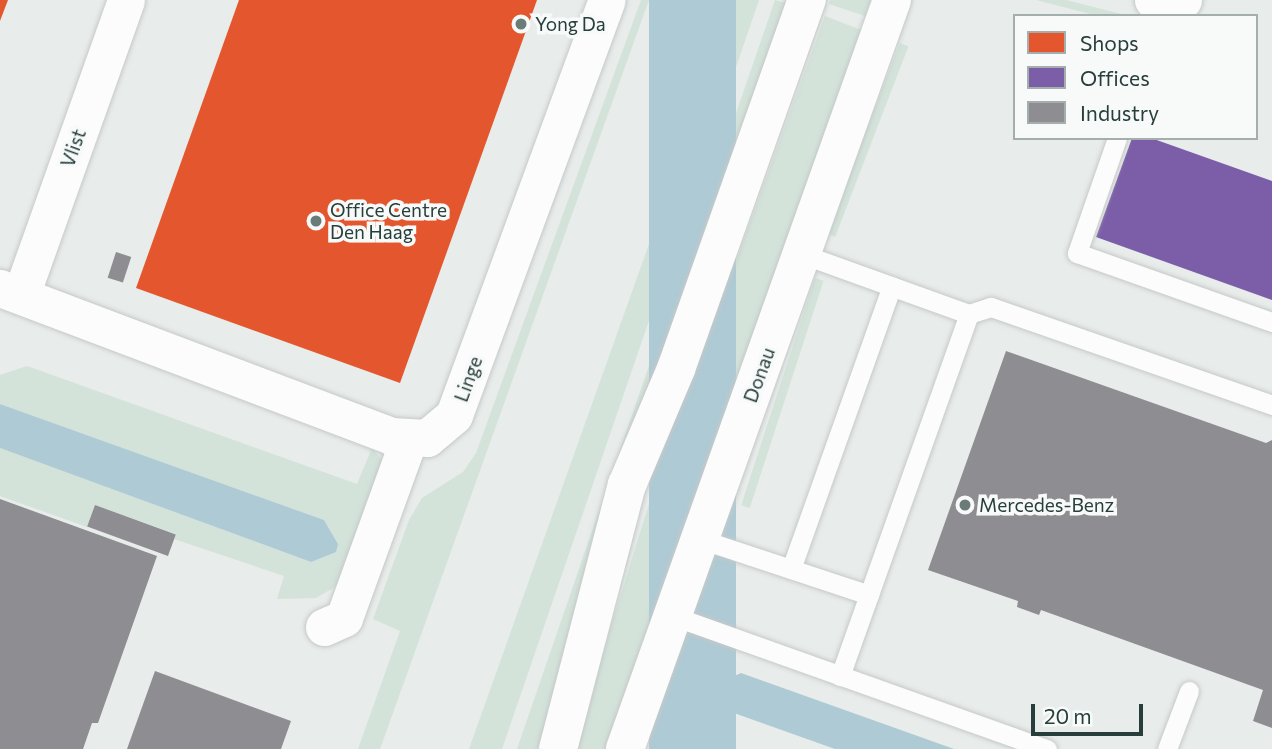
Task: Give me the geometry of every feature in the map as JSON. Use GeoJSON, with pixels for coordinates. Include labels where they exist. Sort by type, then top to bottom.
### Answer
{"type":"FeatureCollection","features":[{"type":"Feature","properties":{"kind":"main road"},"geometry":{"type":"LineString","coordinates":[[558,749],[627,485],[676,369],[807,0]]}},
{"type":"Feature","properties":{"kind":"main road","name":"Donau"},"geometry":{"type":"LineString","coordinates":[[625,749],[892,0]]}},
{"type":"Feature","properties":{"kind":"street","name":"Vlist"},"geometry":{"type":"LineString","coordinates":[[10,292],[126,0]]}},
{"type":"Feature","properties":{"kind":"street","name":"Linge"},"geometry":{"type":"LineString","coordinates":[[410,438],[427,438],[454,415],[607,0]]}},
{"type":"Feature","properties":{"kind":"street"},"geometry":{"type":"LineString","coordinates":[[10,292],[391,436],[410,438],[344,618],[324,627]]}},
{"type":"Feature","properties":{"kind":"lane"},"geometry":{"type":"LineString","coordinates":[[1116,140],[1077,253],[1272,323]]}},
{"type":"Feature","properties":{"kind":"lane"},"geometry":{"type":"LineString","coordinates":[[802,254],[969,314],[991,307],[1272,405]]}},
{"type":"Feature","properties":{"kind":"lane"},"geometry":{"type":"LineString","coordinates":[[791,569],[892,286]]}},
{"type":"Feature","properties":{"kind":"lane"},"geometry":{"type":"LineString","coordinates":[[840,676],[969,314]]}},
{"type":"Feature","properties":{"kind":"lane"},"geometry":{"type":"LineString","coordinates":[[700,539],[869,595]]}},
{"type":"Feature","properties":{"kind":"lane"},"geometry":{"type":"LineString","coordinates":[[673,616],[1047,749]]}},
{"type":"Feature","properties":{"kind":"lane"},"geometry":{"type":"LineString","coordinates":[[1167,749],[1189,691]]}},
{"type":"Feature","properties":{"kind":"shaded area"},"geometry":{"type":"Polygon","coordinates":[[[641,0],[649,0],[380,749],[358,749],[400,631],[373,619],[409,520],[422,498],[463,472],[476,453],[641,0]]]}},
{"type":"Feature","properties":{"kind":"shaded area"},"geometry":{"type":"Polygon","coordinates":[[[736,0],[759,0],[502,749],[469,749],[736,0]]]}},
{"type":"Feature","properties":{"kind":"shaded area"},"geometry":{"type":"Polygon","coordinates":[[[775,0],[786,3],[545,749],[517,749],[775,0]]]}},
{"type":"Feature","properties":{"kind":"shaded area"},"geometry":{"type":"Polygon","coordinates":[[[830,0],[871,0],[865,16],[829,4],[830,0]]]}},
{"type":"Feature","properties":{"kind":"shaded area"},"geometry":{"type":"Polygon","coordinates":[[[1036,0],[1066,0],[1121,14],[1090,14],[1036,0]]]}},
{"type":"Feature","properties":{"kind":"shaded area"},"geometry":{"type":"Polygon","coordinates":[[[825,16],[861,30],[605,749],[573,749],[653,491],[825,16]]]}},
{"type":"Feature","properties":{"kind":"shaded area"},"geometry":{"type":"Polygon","coordinates":[[[900,43],[908,46],[835,237],[827,233],[900,43]]]}},
{"type":"Feature","properties":{"kind":"shaded area"},"geometry":{"type":"Polygon","coordinates":[[[815,278],[824,281],[750,508],[741,505],[815,278]]]}},
{"type":"Feature","properties":{"kind":"shaded area"},"geometry":{"type":"Polygon","coordinates":[[[27,366],[357,484],[372,448],[382,460],[347,572],[333,588],[316,598],[277,599],[284,576],[174,539],[176,534],[95,505],[87,527],[0,496],[0,448],[311,562],[338,544],[324,520],[0,404],[0,375],[27,366]]]}},
{"type":"Feature","properties":{"kind":"water"},"geometry":{"type":"Polygon","coordinates":[[[649,0],[736,0],[736,749],[649,749],[649,0]]]}},
{"type":"Feature","properties":{"kind":"water"},"geometry":{"type":"Polygon","coordinates":[[[0,404],[324,520],[338,544],[336,552],[311,562],[0,448],[0,404]]]}},
{"type":"Feature","properties":{"kind":"water"},"geometry":{"type":"Polygon","coordinates":[[[741,673],[954,749],[835,749],[734,713],[717,689],[719,683],[741,673]]]}},
{"type":"Feature","properties":{"kind":"building: Shops"},"geometry":{"type":"Polygon","coordinates":[[[0,0],[8,0],[0,21],[0,0]]]}},
{"type":"Feature","properties":{"kind":"building: Shops"},"geometry":{"type":"Polygon","coordinates":[[[239,0],[537,0],[400,383],[136,288],[239,0]]]}},
{"type":"Feature","properties":{"kind":"building: Offices"},"geometry":{"type":"Polygon","coordinates":[[[1131,140],[1157,140],[1272,181],[1272,300],[1096,237],[1131,140]]]}},
{"type":"Feature","properties":{"kind":"building: Industry"},"geometry":{"type":"Polygon","coordinates":[[[116,252],[131,257],[123,283],[108,278],[116,252]]]}},
{"type":"Feature","properties":{"kind":"building: Industry"},"geometry":{"type":"Polygon","coordinates":[[[1006,351],[1266,443],[1272,440],[1272,728],[1253,721],[1263,690],[1041,610],[1039,615],[1017,607],[1018,601],[928,570],[1006,351]]]}},
{"type":"Feature","properties":{"kind":"building: Industry"},"geometry":{"type":"Polygon","coordinates":[[[0,499],[157,556],[98,723],[92,723],[83,749],[0,749],[0,499]]]}},
{"type":"Feature","properties":{"kind":"building: Industry"},"geometry":{"type":"Polygon","coordinates":[[[95,505],[176,534],[168,556],[87,527],[95,505]]]}},
{"type":"Feature","properties":{"kind":"building: Industry"},"geometry":{"type":"Polygon","coordinates":[[[155,671],[291,721],[281,749],[127,749],[155,671]]]}},
{"type":"Feature","properties":{"kind":"place","name":"Yong Da"},"geometry":{"type":"Point","coordinates":[521,24]}},
{"type":"Feature","properties":{"kind":"place","name":"Office Centre Den Haag"},"geometry":{"type":"Point","coordinates":[316,221]}},
{"type":"Feature","properties":{"kind":"place","name":"Mercedes-Benz"},"geometry":{"type":"Point","coordinates":[965,505]}}]}
